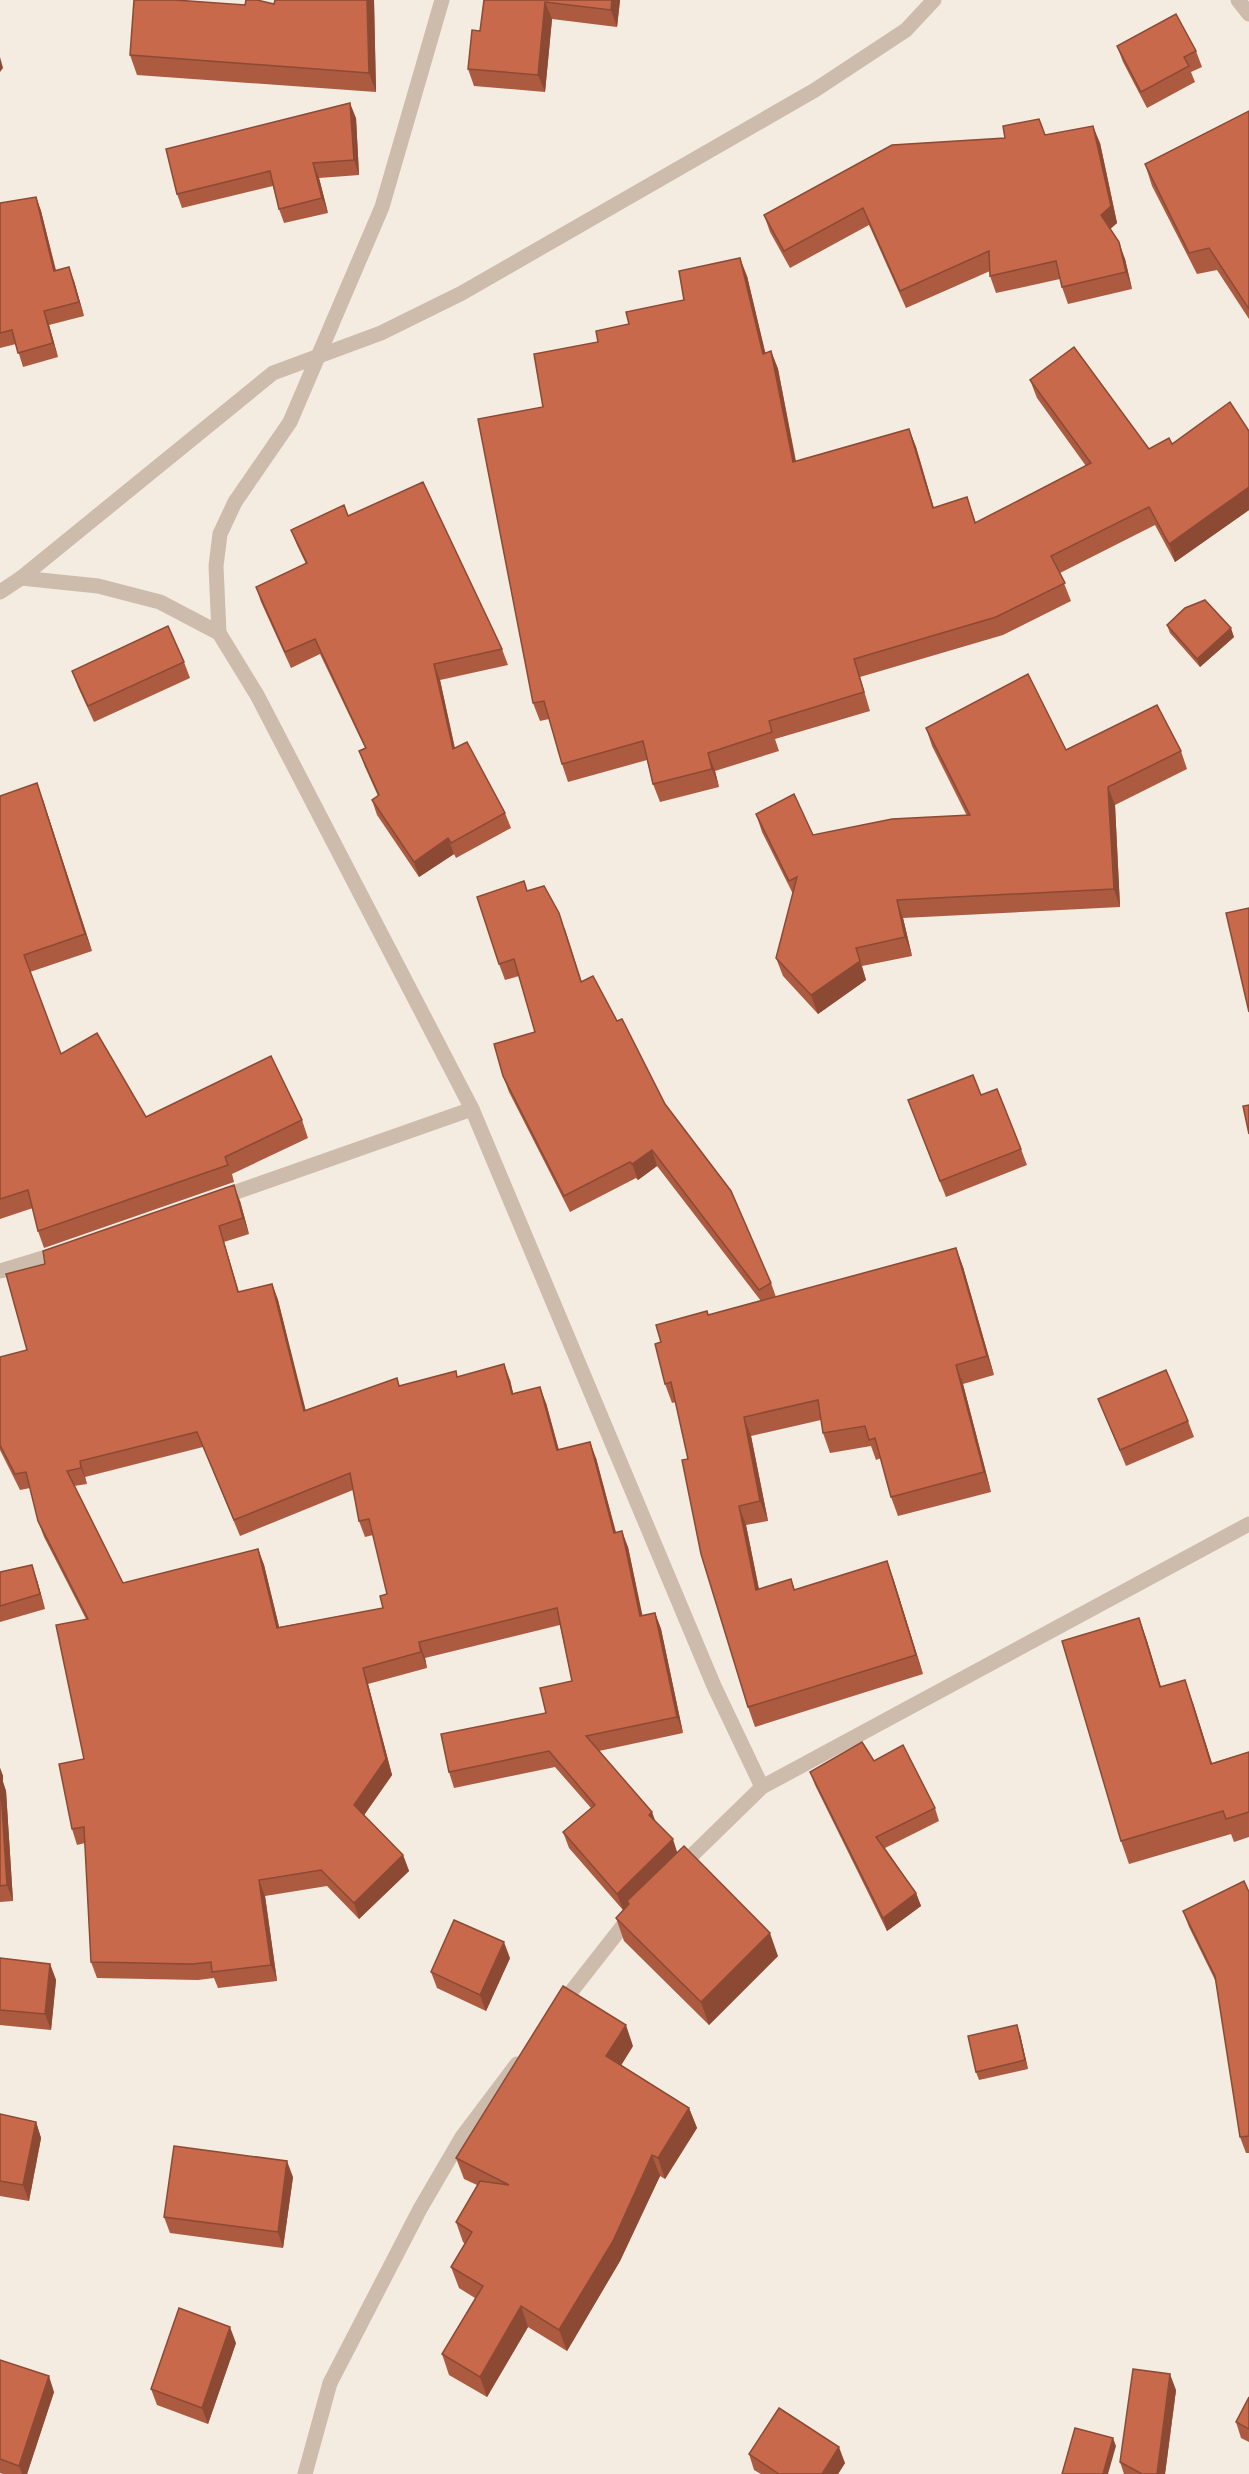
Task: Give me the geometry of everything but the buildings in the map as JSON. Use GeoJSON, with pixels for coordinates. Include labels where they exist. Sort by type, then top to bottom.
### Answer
{"type":"FeatureCollection","features":[{"type":"Feature","properties":{"kind":"street"},"geometry":{"type":"LineString","coordinates":[[442,0],[382,207],[290,422],[235,502],[220,534],[216,566],[219,633],[262,705],[472,1109],[714,1686],[762,1787]]}},
{"type":"Feature","properties":{"kind":"street"},"geometry":{"type":"LineString","coordinates":[[0,592],[21,578],[273,373],[381,333],[462,293],[784,108],[906,30],[934,0]]}},
{"type":"Feature","properties":{"kind":"street"},"geometry":{"type":"LineString","coordinates":[[1238,0],[1249,14]]}},
{"type":"Feature","properties":{"kind":"street"},"geometry":{"type":"LineString","coordinates":[[21,578],[98,586],[160,602],[219,633]]}},
{"type":"Feature","properties":{"kind":"street"},"geometry":{"type":"LineString","coordinates":[[201,1204],[472,1109]]}},
{"type":"Feature","properties":{"kind":"street"},"geometry":{"type":"LineString","coordinates":[[0,1271],[77,1248]]}},
{"type":"Feature","properties":{"kind":"street"},"geometry":{"type":"LineString","coordinates":[[668,1879],[762,1787],[1249,1524]]}},
{"type":"Feature","properties":{"kind":"street"},"geometry":{"type":"LineString","coordinates":[[549,2020],[583,1973],[643,1904]]}},
{"type":"Feature","properties":{"kind":"street"},"geometry":{"type":"LineString","coordinates":[[305,2474],[330,2383],[415,2219],[462,2137],[529,2047]]}}]}
